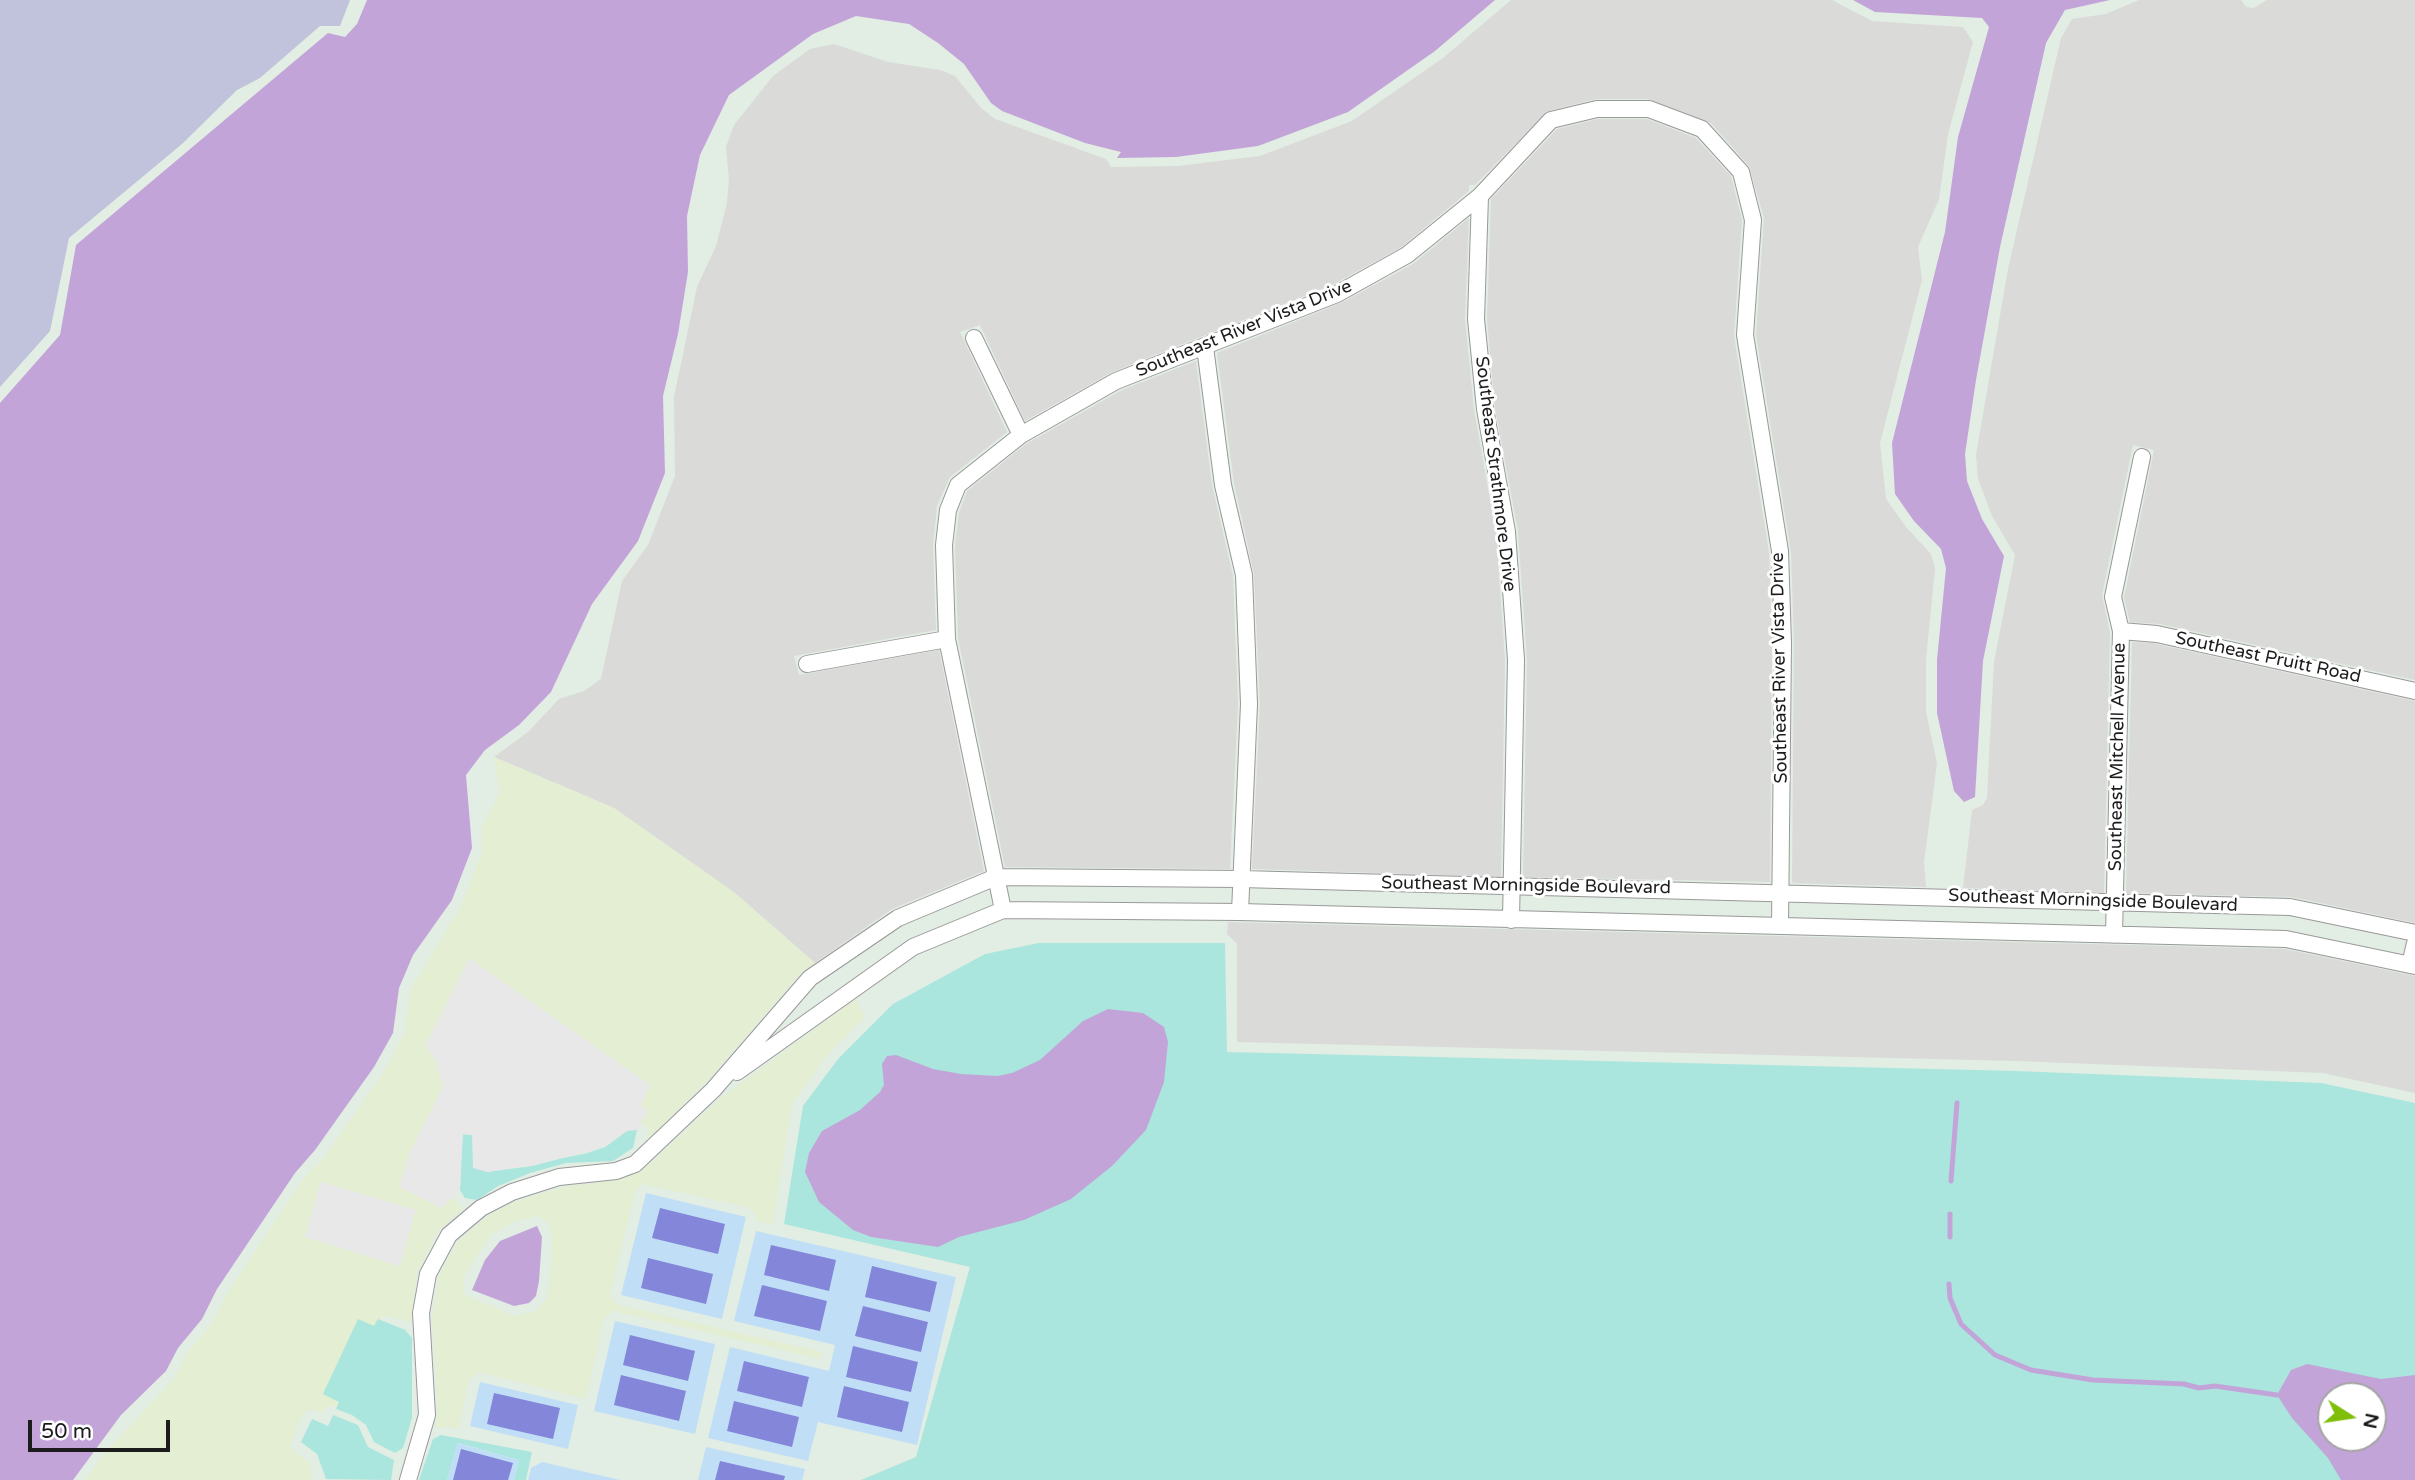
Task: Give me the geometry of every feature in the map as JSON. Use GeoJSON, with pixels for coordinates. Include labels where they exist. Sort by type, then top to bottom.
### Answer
{"type":"FeatureCollection","features":[{"type":"Feature","properties":{"kind":"street","name":"Southeast River Vista Drive"},"geometry":{"type":"LineString","coordinates":[[1003,909],[947,639],[944,545],[948,510],[958,485],[1021,435],[1116,381],[1337,294],[1407,255],[1480,196],[1551,121],[1597,109],[1649,109],[1702,130],[1741,172],[1753,220],[1745,335],[1780,551],[1783,644],[1780,925]]}},
{"type":"Feature","properties":{"kind":"street","name":"Southeast Strathmore Drive"},"geometry":{"type":"LineString","coordinates":[[1480,196],[1476,319],[1485,409],[1507,532],[1516,660],[1511,920]]}},
{"type":"Feature","properties":{"kind":"street"},"geometry":{"type":"LineString","coordinates":[[974,338],[1021,435]]}},
{"type":"Feature","properties":{"kind":"street"},"geometry":{"type":"LineString","coordinates":[[1205,346],[1223,485],[1244,575],[1249,705],[1240,912]]}},
{"type":"Feature","properties":{"kind":"street","name":"Southeast Mitchell Avenue"},"geometry":{"type":"LineString","coordinates":[[2114,936],[2121,631],[2113,597],[2142,457]]}},
{"type":"Feature","properties":{"kind":"street","name":"Southeast Pruitt Road"},"geometry":{"type":"LineString","coordinates":[[2121,631],[2157,634],[2415,691]]}},
{"type":"Feature","properties":{"kind":"street"},"geometry":{"type":"LineString","coordinates":[[807,664],[947,639]]}},
{"type":"Feature","properties":{"kind":"street","name":"Southeast Morningside Boulevard"},"geometry":{"type":"LineString","coordinates":[[408,1480],[427,1415],[421,1313],[428,1274],[449,1235],[481,1208],[512,1192],[559,1177],[616,1171],[635,1164],[713,1090],[810,978],[898,918],[996,877],[1241,879],[2290,906],[2415,933]]}},
{"type":"Feature","properties":{"kind":"street","name":"Southeast Morningside Boulevard"},"geometry":{"type":"LineString","coordinates":[[713,1090],[913,947],[1003,909],[1240,912],[2286,939],[2412,966]]}},
{"type":"Feature","properties":{"kind":"street"},"geometry":{"type":"LineString","coordinates":[[2412,966],[2415,943]]}},
{"type":"Feature","properties":{"kind":"shaded area"},"geometry":{"type":"Polygon","coordinates":[[[0,0],[350,0],[340,26],[320,26],[260,78],[237,90],[182,144],[69,238],[50,331],[0,387],[0,0]]]}},
{"type":"Feature","properties":{"kind":"shaded area"},"geometry":{"type":"Polygon","coordinates":[[[367,0],[1495,0],[1435,51],[1348,112],[1258,146],[1176,157],[1117,158],[1121,152],[1085,143],[1002,111],[991,103],[964,64],[909,24],[856,16],[813,34],[729,95],[700,155],[687,216],[688,272],[678,334],[663,396],[665,473],[638,541],[592,604],[551,692],[519,725],[485,750],[466,775],[472,848],[452,900],[413,955],[399,988],[393,1033],[374,1067],[315,1150],[295,1173],[217,1289],[202,1319],[178,1348],[166,1371],[121,1415],[73,1480],[0,1480],[0,403],[60,335],[76,245],[328,33],[345,37],[357,24],[367,0]]]}},
{"type":"Feature","properties":{"kind":"shaded area"},"geometry":{"type":"Polygon","coordinates":[[[1511,0],[1832,0],[1872,21],[1963,27],[1973,42],[1948,134],[1939,199],[1918,247],[1922,280],[1880,443],[1886,499],[1906,527],[1931,554],[1935,569],[1926,659],[1926,712],[1937,763],[1924,862],[1926,887],[1792,883],[1794,645],[1791,552],[1756,335],[1764,218],[1749,166],[1711,123],[1648,99],[1596,99],[1548,111],[1475,185],[1469,185],[1469,191],[1400,248],[1332,285],[1112,372],[1025,421],[980,325],[960,332],[1007,432],[950,477],[937,506],[933,545],[936,630],[794,656],[799,675],[939,650],[984,871],[892,909],[815,963],[735,893],[614,808],[494,757],[528,732],[559,699],[584,691],[601,679],[622,581],[648,545],[675,476],[674,397],[697,287],[716,246],[727,203],[729,179],[726,147],[734,125],[773,76],[810,49],[834,44],[888,62],[940,70],[955,76],[981,108],[995,119],[1106,159],[1111,167],[1178,166],[1260,156],[1352,121],[1443,58],[1511,0]]]}},
{"type":"Feature","properties":{"kind":"shaded area"},"geometry":{"type":"Polygon","coordinates":[[[1853,0],[2110,0],[2065,10],[2046,43],[2000,247],[1965,454],[1967,481],[1982,519],[2004,556],[1983,661],[1975,797],[1964,802],[1954,791],[1937,713],[1937,660],[1946,568],[1941,549],[1914,521],[1895,494],[1892,443],[1945,232],[1958,137],[1989,27],[1982,18],[1875,12],[1853,0]]]}},
{"type":"Feature","properties":{"kind":"shaded area"},"geometry":{"type":"Polygon","coordinates":[[[2139,0],[2241,0],[2246,7],[2254,8],[2267,0],[2415,0],[2415,680],[2160,624],[2130,622],[2124,598],[2154,450],[2133,445],[2102,595],[2110,633],[2104,893],[1963,888],[1972,810],[1983,805],[1987,798],[1994,662],[2015,555],[1992,516],[1978,479],[1976,455],[2008,269],[2061,38],[2072,19],[2106,14],[2139,0]]]}},
{"type":"Feature","properties":{"kind":"shaded area"},"geometry":{"type":"Polygon","coordinates":[[[1598,119],[1647,119],[1696,138],[1731,176],[1742,220],[1734,336],[1769,552],[1772,644],[1770,882],[1523,877],[1527,661],[1518,531],[1495,408],[1487,319],[1491,199],[1557,129],[1598,119]]]}},
{"type":"Feature","properties":{"kind":"shaded area"},"geometry":{"type":"Polygon","coordinates":[[[1469,218],[1465,319],[1474,410],[1496,533],[1505,660],[1501,877],[1252,869],[1260,705],[1254,574],[1234,483],[1217,353],[1343,302],[1413,264],[1469,218]]]}},
{"type":"Feature","properties":{"kind":"shaded area"},"geometry":{"type":"Polygon","coordinates":[[[1196,361],[1212,485],[1233,576],[1238,704],[1230,869],[1005,867],[958,638],[955,546],[959,513],[967,491],[1026,444],[1122,390],[1196,361]]]}},
{"type":"Feature","properties":{"kind":"shaded area"},"geometry":{"type":"Polygon","coordinates":[[[2132,642],[2152,643],[2415,701],[2415,923],[2292,897],[2126,893],[2132,642]]]}},
{"type":"Feature","properties":{"kind":"shaded area"},"geometry":{"type":"Polygon","coordinates":[[[494,757],[614,808],[735,893],[815,963],[802,972],[705,1083],[648,1139],[648,1127],[636,1120],[465,1098],[449,1192],[458,1205],[464,1208],[439,1230],[418,1269],[411,1322],[388,1316],[380,1319],[343,1409],[330,1405],[322,1413],[312,1409],[302,1415],[290,1445],[293,1451],[310,1462],[312,1480],[85,1480],[103,1455],[176,1376],[187,1353],[211,1325],[227,1294],[304,1178],[325,1156],[384,1072],[404,1034],[410,991],[462,904],[482,851],[481,829],[500,792],[494,757]]]}},
{"type":"Feature","properties":{"kind":"shaded area"},"geometry":{"type":"Polygon","coordinates":[[[1228,922],[2285,949],[2415,976],[2415,1093],[2323,1073],[2016,1061],[1237,1042],[1237,944],[1227,934],[1228,922]]]}},
{"type":"Feature","properties":{"kind":"shaded area"},"geometry":{"type":"Polygon","coordinates":[[[1039,943],[1225,943],[1227,1052],[2016,1071],[2321,1083],[2415,1103],[2415,1480],[861,1480],[916,1457],[970,1267],[784,1224],[803,1106],[838,1059],[893,1004],[985,954],[1039,943]]]}},
{"type":"Feature","properties":{"kind":"shaded area"},"geometry":{"type":"Polygon","coordinates":[[[469,958],[650,1085],[641,1105],[648,1111],[637,1130],[627,1131],[605,1147],[532,1166],[487,1172],[473,1168],[472,1135],[463,1134],[460,1190],[441,1208],[399,1187],[410,1152],[443,1087],[435,1059],[425,1046],[469,958]]]}},
{"type":"Feature","properties":{"kind":"shaded area"},"geometry":{"type":"Polygon","coordinates":[[[856,999],[865,1017],[829,1053],[792,1104],[773,1224],[756,1221],[756,1213],[748,1207],[642,1184],[635,1191],[611,1299],[619,1305],[822,1352],[821,1359],[614,1311],[604,1318],[586,1399],[479,1372],[469,1380],[459,1428],[434,1427],[438,1415],[432,1314],[439,1277],[458,1241],[488,1216],[517,1201],[562,1187],[619,1180],[642,1171],[721,1098],[856,999]],[[537,1216],[515,1222],[491,1235],[465,1274],[463,1294],[514,1316],[536,1311],[547,1298],[552,1253],[552,1234],[548,1223],[537,1216]]]}},
{"type":"Feature","properties":{"kind":"shaded area"},"geometry":{"type":"Polygon","coordinates":[[[1108,1009],[1143,1013],[1164,1027],[1168,1042],[1164,1082],[1146,1130],[1112,1166],[1071,1199],[1024,1220],[959,1237],[938,1247],[871,1237],[853,1230],[819,1202],[805,1172],[809,1153],[822,1131],[860,1110],[880,1092],[884,1085],[882,1064],[887,1056],[896,1055],[933,1069],[998,1076],[1012,1073],[1040,1060],[1083,1021],[1108,1009]]]}},
{"type":"Feature","properties":{"kind":"shaded area"},"geometry":{"type":"Polygon","coordinates":[[[627,1130],[637,1130],[633,1148],[613,1161],[566,1163],[530,1173],[498,1186],[477,1200],[465,1198],[460,1190],[462,1134],[472,1135],[487,1172],[584,1154],[605,1147],[627,1130]]]}},
{"type":"Feature","properties":{"kind":"shaded area"},"geometry":{"type":"Polygon","coordinates":[[[321,1182],[416,1210],[400,1266],[305,1237],[321,1182]]]}},
{"type":"Feature","properties":{"kind":"shaded area"},"geometry":{"type":"Polygon","coordinates":[[[646,1193],[746,1217],[722,1319],[621,1295],[646,1193]]]}},
{"type":"Feature","properties":{"kind":"shaded area"},"geometry":{"type":"Polygon","coordinates":[[[660,1208],[725,1224],[718,1254],[652,1238],[660,1208]]]}},
{"type":"Feature","properties":{"kind":"shaded area"},"geometry":{"type":"Polygon","coordinates":[[[537,1226],[542,1237],[539,1281],[536,1296],[529,1303],[514,1306],[472,1290],[485,1260],[500,1241],[537,1226]]]}},
{"type":"Feature","properties":{"kind":"shaded area"},"geometry":{"type":"Polygon","coordinates":[[[756,1231],[956,1277],[917,1445],[818,1422],[808,1461],[708,1438],[730,1347],[829,1371],[835,1345],[734,1321],[756,1231]]]}},
{"type":"Feature","properties":{"kind":"shaded area"},"geometry":{"type":"Polygon","coordinates":[[[771,1245],[836,1260],[829,1291],[764,1275],[771,1245]]]}},
{"type":"Feature","properties":{"kind":"shaded area"},"geometry":{"type":"Polygon","coordinates":[[[648,1258],[713,1274],[706,1304],[641,1288],[648,1258]]]}},
{"type":"Feature","properties":{"kind":"shaded area"},"geometry":{"type":"Polygon","coordinates":[[[872,1266],[937,1282],[930,1312],[865,1297],[872,1266]]]}},
{"type":"Feature","properties":{"kind":"shaded area"},"geometry":{"type":"Polygon","coordinates":[[[762,1285],[827,1301],[820,1331],[754,1316],[762,1285]]]}},
{"type":"Feature","properties":{"kind":"shaded area"},"geometry":{"type":"Polygon","coordinates":[[[863,1306],[928,1322],[921,1352],[855,1336],[863,1306]]]}},
{"type":"Feature","properties":{"kind":"shaded area"},"geometry":{"type":"Polygon","coordinates":[[[358,1319],[374,1326],[378,1319],[405,1330],[412,1338],[412,1418],[403,1448],[395,1453],[374,1442],[366,1425],[352,1415],[336,1409],[339,1402],[323,1394],[358,1319]]]}},
{"type":"Feature","properties":{"kind":"shaded area"},"geometry":{"type":"Polygon","coordinates":[[[615,1321],[715,1344],[695,1434],[594,1411],[615,1321]]]}},
{"type":"Feature","properties":{"kind":"shaded area"},"geometry":{"type":"Polygon","coordinates":[[[630,1335],[695,1351],[688,1381],[623,1365],[630,1335]]]}},
{"type":"Feature","properties":{"kind":"shaded area"},"geometry":{"type":"Polygon","coordinates":[[[853,1346],[918,1362],[911,1392],[846,1377],[853,1346]]]}},
{"type":"Feature","properties":{"kind":"shaded area"},"geometry":{"type":"Polygon","coordinates":[[[744,1361],[809,1377],[802,1407],[737,1391],[744,1361]]]}},
{"type":"Feature","properties":{"kind":"shaded area"},"geometry":{"type":"Polygon","coordinates":[[[2307,1364],[2381,1379],[2415,1375],[2415,1480],[2341,1480],[2323,1452],[2387,1452],[2387,1382],[2317,1382],[2317,1446],[2292,1418],[2277,1395],[2291,1370],[2307,1364]]]}},
{"type":"Feature","properties":{"kind":"shaded area"},"geometry":{"type":"Polygon","coordinates":[[[621,1375],[686,1391],[679,1421],[614,1405],[621,1375]]]}},
{"type":"Feature","properties":{"kind":"shaded area"},"geometry":{"type":"Polygon","coordinates":[[[480,1382],[578,1405],[568,1449],[470,1426],[480,1382]]]}},
{"type":"Feature","properties":{"kind":"shaded area"},"geometry":{"type":"Polygon","coordinates":[[[844,1386],[909,1402],[902,1432],[837,1417],[844,1386]]]}},
{"type":"Feature","properties":{"kind":"shaded area"},"geometry":{"type":"Polygon","coordinates":[[[494,1393],[560,1408],[553,1439],[487,1424],[494,1393]]]}},
{"type":"Feature","properties":{"kind":"shaded area"},"geometry":{"type":"Polygon","coordinates":[[[734,1401],[799,1417],[792,1447],[727,1431],[734,1401]]]}},
{"type":"Feature","properties":{"kind":"shaded area"},"geometry":{"type":"Polygon","coordinates":[[[333,1415],[358,1425],[368,1447],[394,1460],[391,1480],[326,1479],[317,1454],[301,1442],[312,1419],[328,1426],[333,1415]]]}},
{"type":"Feature","properties":{"kind":"shaded area"},"geometry":{"type":"Polygon","coordinates":[[[441,1435],[532,1452],[526,1480],[514,1480],[519,1460],[458,1443],[447,1480],[419,1480],[433,1439],[441,1435]]]}},
{"type":"Feature","properties":{"kind":"shaded area"},"geometry":{"type":"Polygon","coordinates":[[[457,1443],[519,1460],[514,1480],[447,1480],[457,1443]]]}},
{"type":"Feature","properties":{"kind":"shaded area"},"geometry":{"type":"Polygon","coordinates":[[[706,1447],[805,1469],[802,1480],[698,1480],[706,1447]]]}},
{"type":"Feature","properties":{"kind":"shaded area"},"geometry":{"type":"Polygon","coordinates":[[[461,1449],[513,1463],[508,1480],[453,1480],[461,1449]]]}},
{"type":"Feature","properties":{"kind":"shaded area"},"geometry":{"type":"Polygon","coordinates":[[[720,1461],[785,1476],[784,1480],[715,1480],[720,1461]]]}},
{"type":"Feature","properties":{"kind":"shaded area"},"geometry":{"type":"Polygon","coordinates":[[[542,1462],[620,1480],[528,1480],[531,1468],[542,1462]]]}},
{"type":"Feature","properties":{"kind":"waterway"},"geometry":{"type":"LineString","coordinates":[[1951,1181],[1957,1103]]}},
{"type":"Feature","properties":{"kind":"waterway"},"geometry":{"type":"LineString","coordinates":[[1950,1214],[1950,1237]]}},
{"type":"Feature","properties":{"kind":"waterway"},"geometry":{"type":"LineString","coordinates":[[1949,1284],[1950,1298],[1961,1324],[1995,1355],[2031,1370],[2093,1380],[2184,1384],[2199,1388],[2215,1386],[2277,1395]]}}]}
